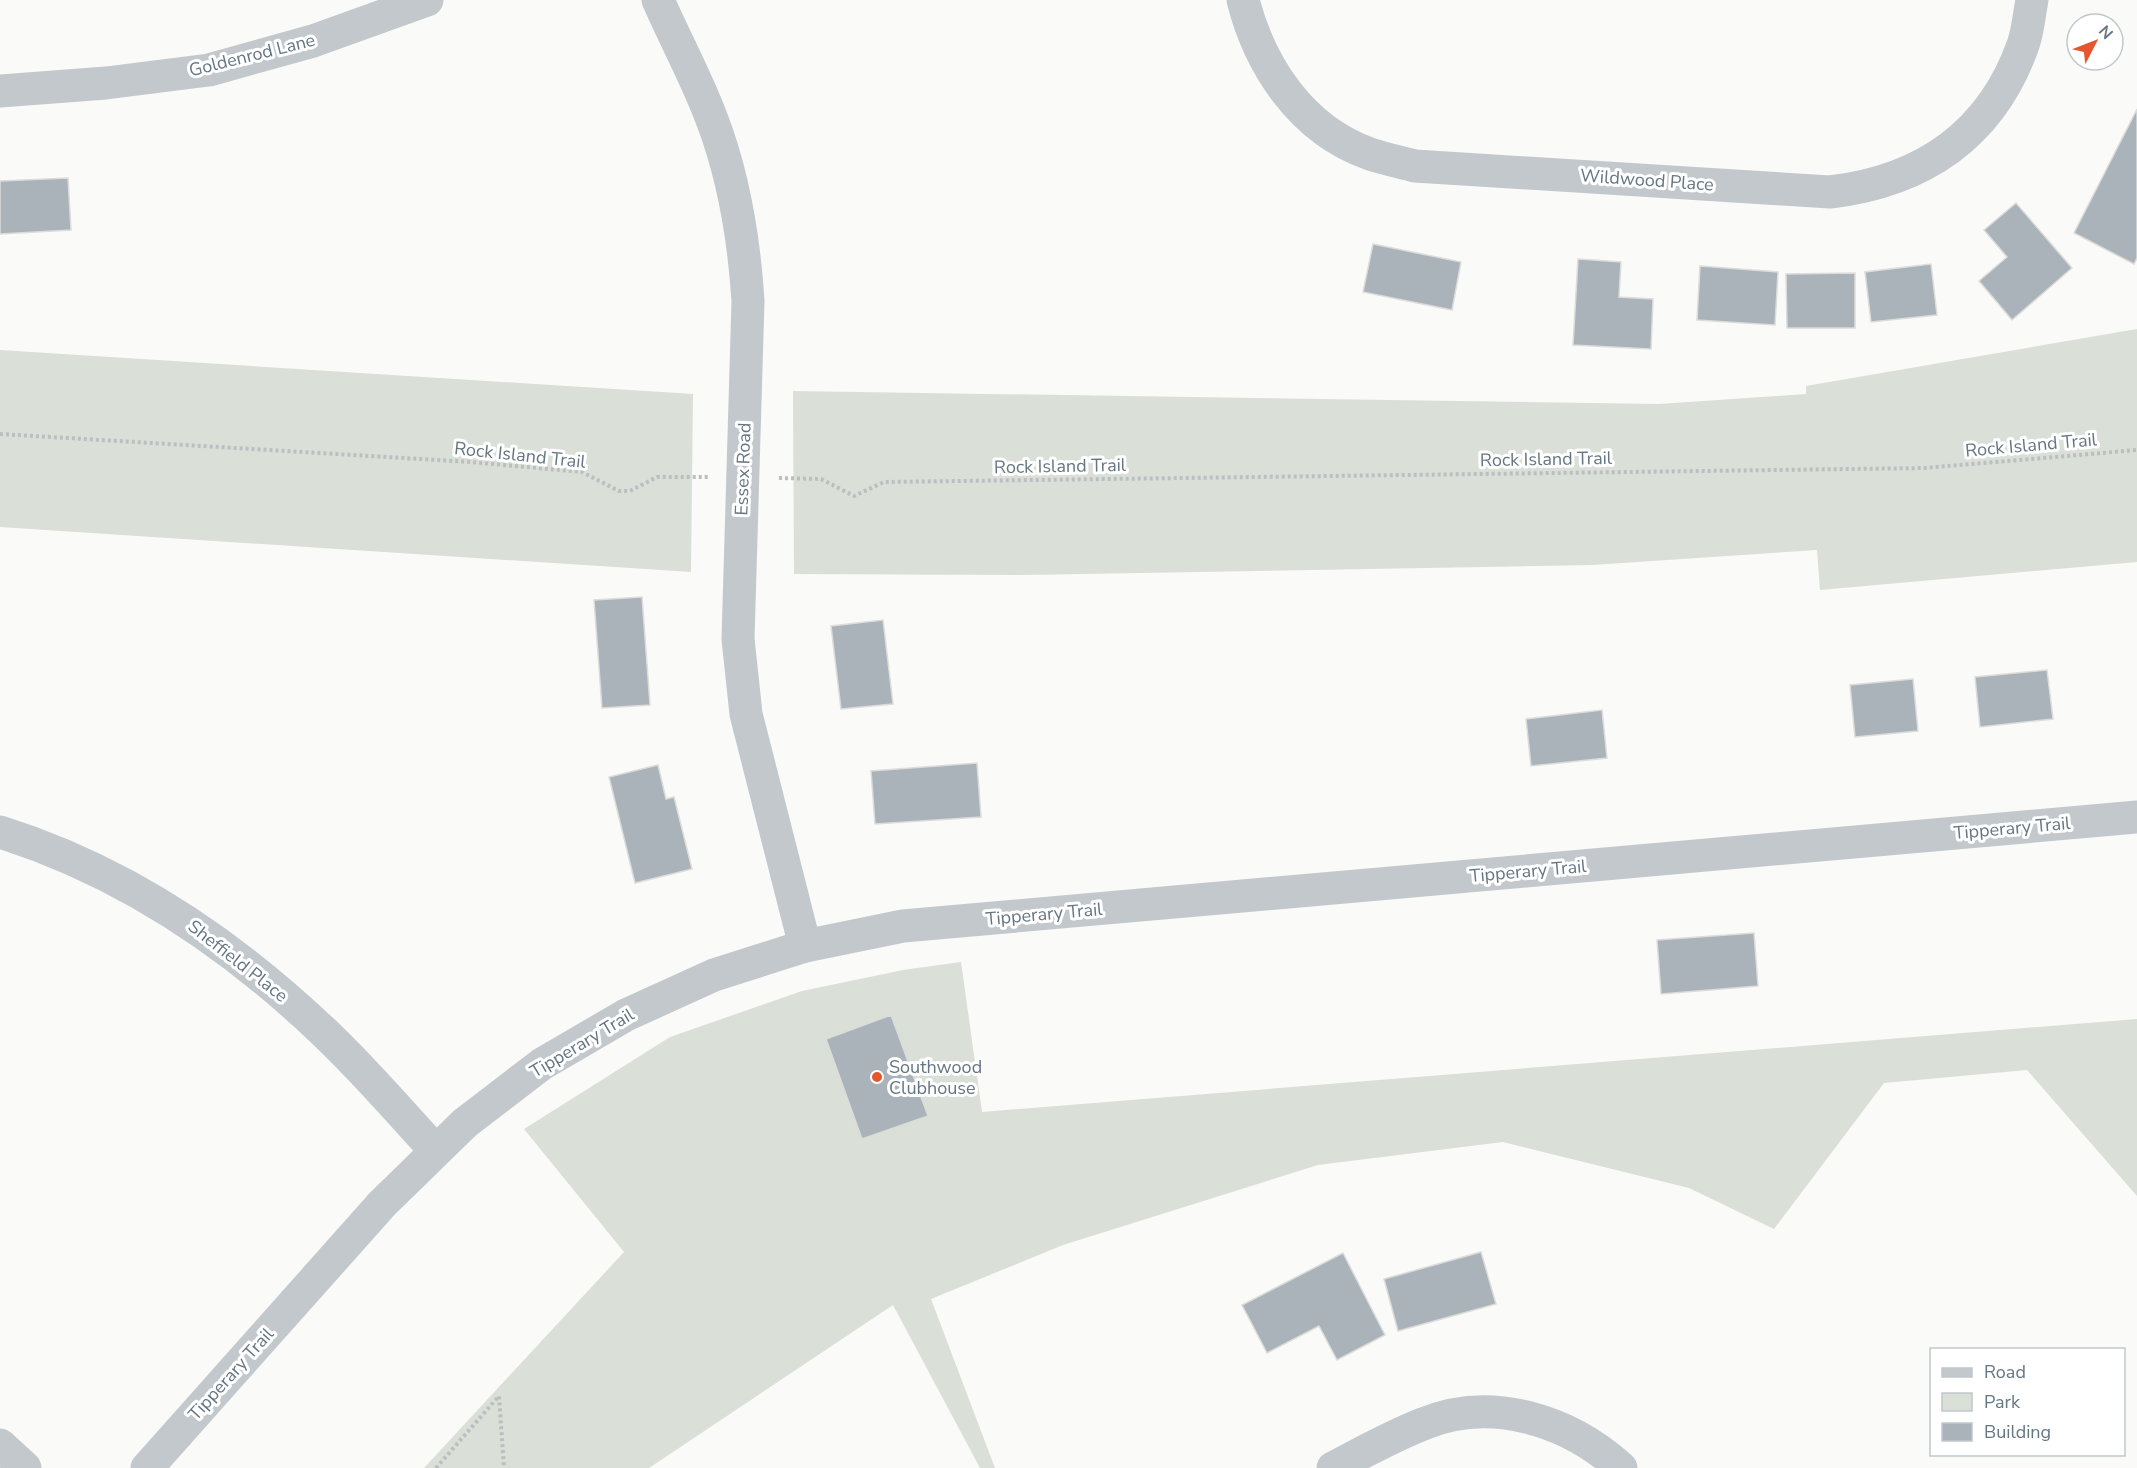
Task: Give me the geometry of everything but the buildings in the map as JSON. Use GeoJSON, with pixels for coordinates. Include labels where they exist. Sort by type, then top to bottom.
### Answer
{"type":"FeatureCollection","features":[{"type":"Feature","properties":{"kind":"street","name":"Goldenrod Lane"},"geometry":{"type":"LineString","coordinates":[[0,91],[105,83],[209,70],[313,41],[427,0]]}},
{"type":"Feature","properties":{"kind":"street","name":"Essex Road"},"geometry":{"type":"LineString","coordinates":[[658,0],[711,117],[733,185],[745,253],[748,301],[738,639],[746,714],[805,946]]}},
{"type":"Feature","properties":{"kind":"street","name":"Wildwood Place"},"geometry":{"type":"LineString","coordinates":[[1243,0],[1252,34],[1268,67],[1289,96],[1326,130],[1369,153],[1415,166],[1830,192],[1866,188],[1901,177],[1942,155],[1978,123],[2006,86],[2024,43],[2032,0]]}},
{"type":"Feature","properties":{"kind":"street","name":"Tipperary Trail"},"geometry":{"type":"LineString","coordinates":[[147,1468],[382,1204],[465,1123],[542,1064],[626,1015],[714,975],[805,946],[903,926],[2137,817]]}},
{"type":"Feature","properties":{"kind":"street","name":"Sheffield Place"},"geometry":{"type":"LineString","coordinates":[[0,832],[30,842],[107,875],[190,922],[257,972],[327,1035],[435,1150]]}},
{"type":"Feature","properties":{"kind":"street"},"geometry":{"type":"LineString","coordinates":[[1333,1468],[1424,1423],[1461,1414],[1497,1412],[1532,1418],[1567,1429],[1598,1447],[1622,1468]]}},
{"type":"Feature","properties":{"kind":"street"},"geometry":{"type":"LineString","coordinates":[[0,1445],[25,1468]]}},
{"type":"Feature","properties":{"kind":"path","name":"Rock Island Trail"},"geometry":{"type":"LineString","coordinates":[[0,434],[471,462],[582,472],[619,490],[630,491],[657,477],[821,479],[854,496],[884,482],[1925,468],[2137,450]]}},
{"type":"Feature","properties":{"kind":"path"},"geometry":{"type":"LineString","coordinates":[[436,1468],[499,1396],[504,1468]]}},
{"type":"Feature","properties":{"kind":"green space"},"geometry":{"type":"Polygon","coordinates":[[[2137,329],[2137,562],[1820,590],[1817,550],[1592,565],[1024,575],[794,574],[793,391],[1659,404],[1806,394],[1806,386],[2137,329]]]}},
{"type":"Feature","properties":{"kind":"green space"},"geometry":{"type":"Polygon","coordinates":[[[0,350],[693,394],[691,572],[0,527],[0,350]]]}},
{"type":"Feature","properties":{"kind":"green space"},"geometry":{"type":"Polygon","coordinates":[[[961,962],[982,1112],[2137,1019],[2137,1196],[2027,1070],[1884,1083],[1774,1229],[1689,1188],[1503,1142],[1318,1165],[1063,1245],[931,1299],[995,1468],[980,1468],[893,1305],[649,1468],[424,1468],[624,1252],[524,1129],[670,1037],[802,991],[903,970],[961,962]]]}},
{"type":"Feature","properties":{"kind":"place","name":"Southwood Clubhouse"},"geometry":{"type":"Point","coordinates":[877,1077]}}]}
